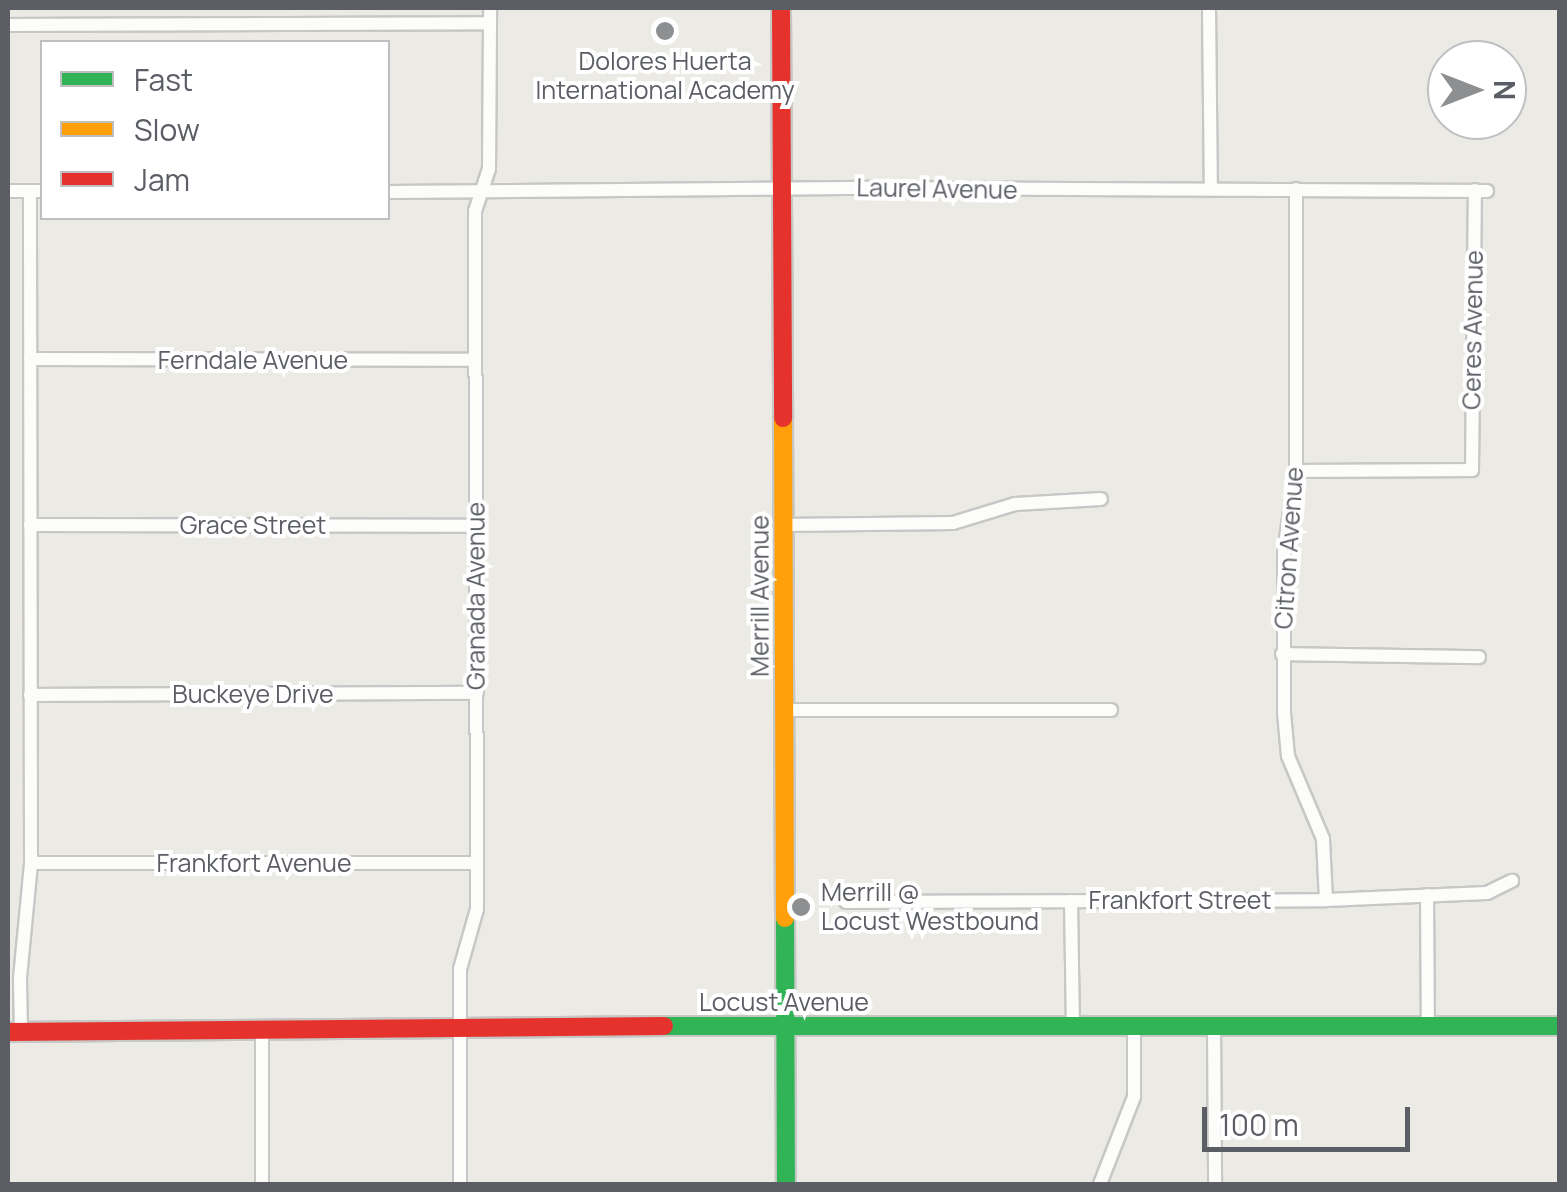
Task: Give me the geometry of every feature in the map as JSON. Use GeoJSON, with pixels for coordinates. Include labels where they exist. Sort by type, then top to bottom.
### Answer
{"type":"FeatureCollection","features":[{"type":"Feature","properties":{"kind":"street","name":"Granada Avenue"},"geometry":{"type":"LineString","coordinates":[[460,1184],[460,969],[477,909],[475,211],[489,169],[490,8]]}},
{"type":"Feature","properties":{"kind":"street","name":"Merrill Avenue"},"geometry":{"type":"LineString","coordinates":[[781,8],[786,1184]]}},
{"type":"Feature","properties":{"kind":"street"},"geometry":{"type":"LineString","coordinates":[[1210,8],[1211,188]]}},
{"type":"Feature","properties":{"kind":"street"},"geometry":{"type":"LineString","coordinates":[[8,26],[490,23]]}},
{"type":"Feature","properties":{"kind":"street","name":"Laurel Avenue"},"geometry":{"type":"LineString","coordinates":[[390,192],[783,188],[1481,191]]}},
{"type":"Feature","properties":{"kind":"street","name":"Citron Avenue"},"geometry":{"type":"LineString","coordinates":[[1296,189],[1296,471],[1284,552],[1282,654],[1288,756],[1323,839],[1326,900]]}},
{"type":"Feature","properties":{"kind":"street"},"geometry":{"type":"LineString","coordinates":[[8,191],[36,191],[30,359],[31,863],[14,1032]]}},
{"type":"Feature","properties":{"kind":"street","name":"Ceres Avenue"},"geometry":{"type":"LineString","coordinates":[[1296,471],[1472,470],[1481,191]]}},
{"type":"Feature","properties":{"kind":"street","name":"Ferndale Avenue"},"geometry":{"type":"LineString","coordinates":[[30,359],[476,360]]}},
{"type":"Feature","properties":{"kind":"street"},"geometry":{"type":"LineString","coordinates":[[784,525],[953,523],[1015,504],[1101,500]]}},
{"type":"Feature","properties":{"kind":"street","name":"Grace Street"},"geometry":{"type":"LineString","coordinates":[[30,525],[476,526]]}},
{"type":"Feature","properties":{"kind":"street"},"geometry":{"type":"LineString","coordinates":[[1282,654],[1479,657]]}},
{"type":"Feature","properties":{"kind":"street","name":"Buckeye Drive"},"geometry":{"type":"LineString","coordinates":[[30,696],[477,694]]}},
{"type":"Feature","properties":{"kind":"street"},"geometry":{"type":"LineString","coordinates":[[785,710],[1111,710]]}},
{"type":"Feature","properties":{"kind":"street","name":"Frankfort Avenue"},"geometry":{"type":"LineString","coordinates":[[31,863],[477,863]]}},
{"type":"Feature","properties":{"kind":"street","name":"Frankfort Street"},"geometry":{"type":"LineString","coordinates":[[846,902],[1326,900],[1487,893],[1512,881]]}},
{"type":"Feature","properties":{"kind":"street"},"geometry":{"type":"LineString","coordinates":[[1427,895],[1428,1025]]}},
{"type":"Feature","properties":{"kind":"street"},"geometry":{"type":"LineString","coordinates":[[1071,900],[1073,1028]]}},
{"type":"Feature","properties":{"kind":"street","name":"Locust Avenue"},"geometry":{"type":"LineString","coordinates":[[14,1032],[459,1026],[1560,1026]]}},
{"type":"Feature","properties":{"kind":"street"},"geometry":{"type":"LineString","coordinates":[[1214,1026],[1215,1184]]}},
{"type":"Feature","properties":{"kind":"street"},"geometry":{"type":"LineString","coordinates":[[1100,1184],[1134,1097],[1134,1027]]}},
{"type":"Feature","properties":{"kind":"street"},"geometry":{"type":"LineString","coordinates":[[262,1030],[262,1184]]}},
{"type":"Feature","properties":{"kind":"traffic: fast"},"geometry":{"type":"LineString","coordinates":[[785,918],[786,1184]]}},
{"type":"Feature","properties":{"kind":"traffic: fast"},"geometry":{"type":"LineString","coordinates":[[664,1026],[1560,1026]]}},
{"type":"Feature","properties":{"kind":"traffic: slow"},"geometry":{"type":"LineString","coordinates":[[783,418],[785,918]]}},
{"type":"Feature","properties":{"kind":"traffic: jam"},"geometry":{"type":"LineString","coordinates":[[781,8],[783,418]]}},
{"type":"Feature","properties":{"kind":"traffic: jam"},"geometry":{"type":"LineString","coordinates":[[8,1032],[664,1026]]}},
{"type":"Feature","properties":{"kind":"place","name":"Dolores Huerta International Academy"},"geometry":{"type":"Point","coordinates":[665,31]}},
{"type":"Feature","properties":{"kind":"place","name":"Merrill @ Locust Westbound"},"geometry":{"type":"Point","coordinates":[801,907]}}]}
